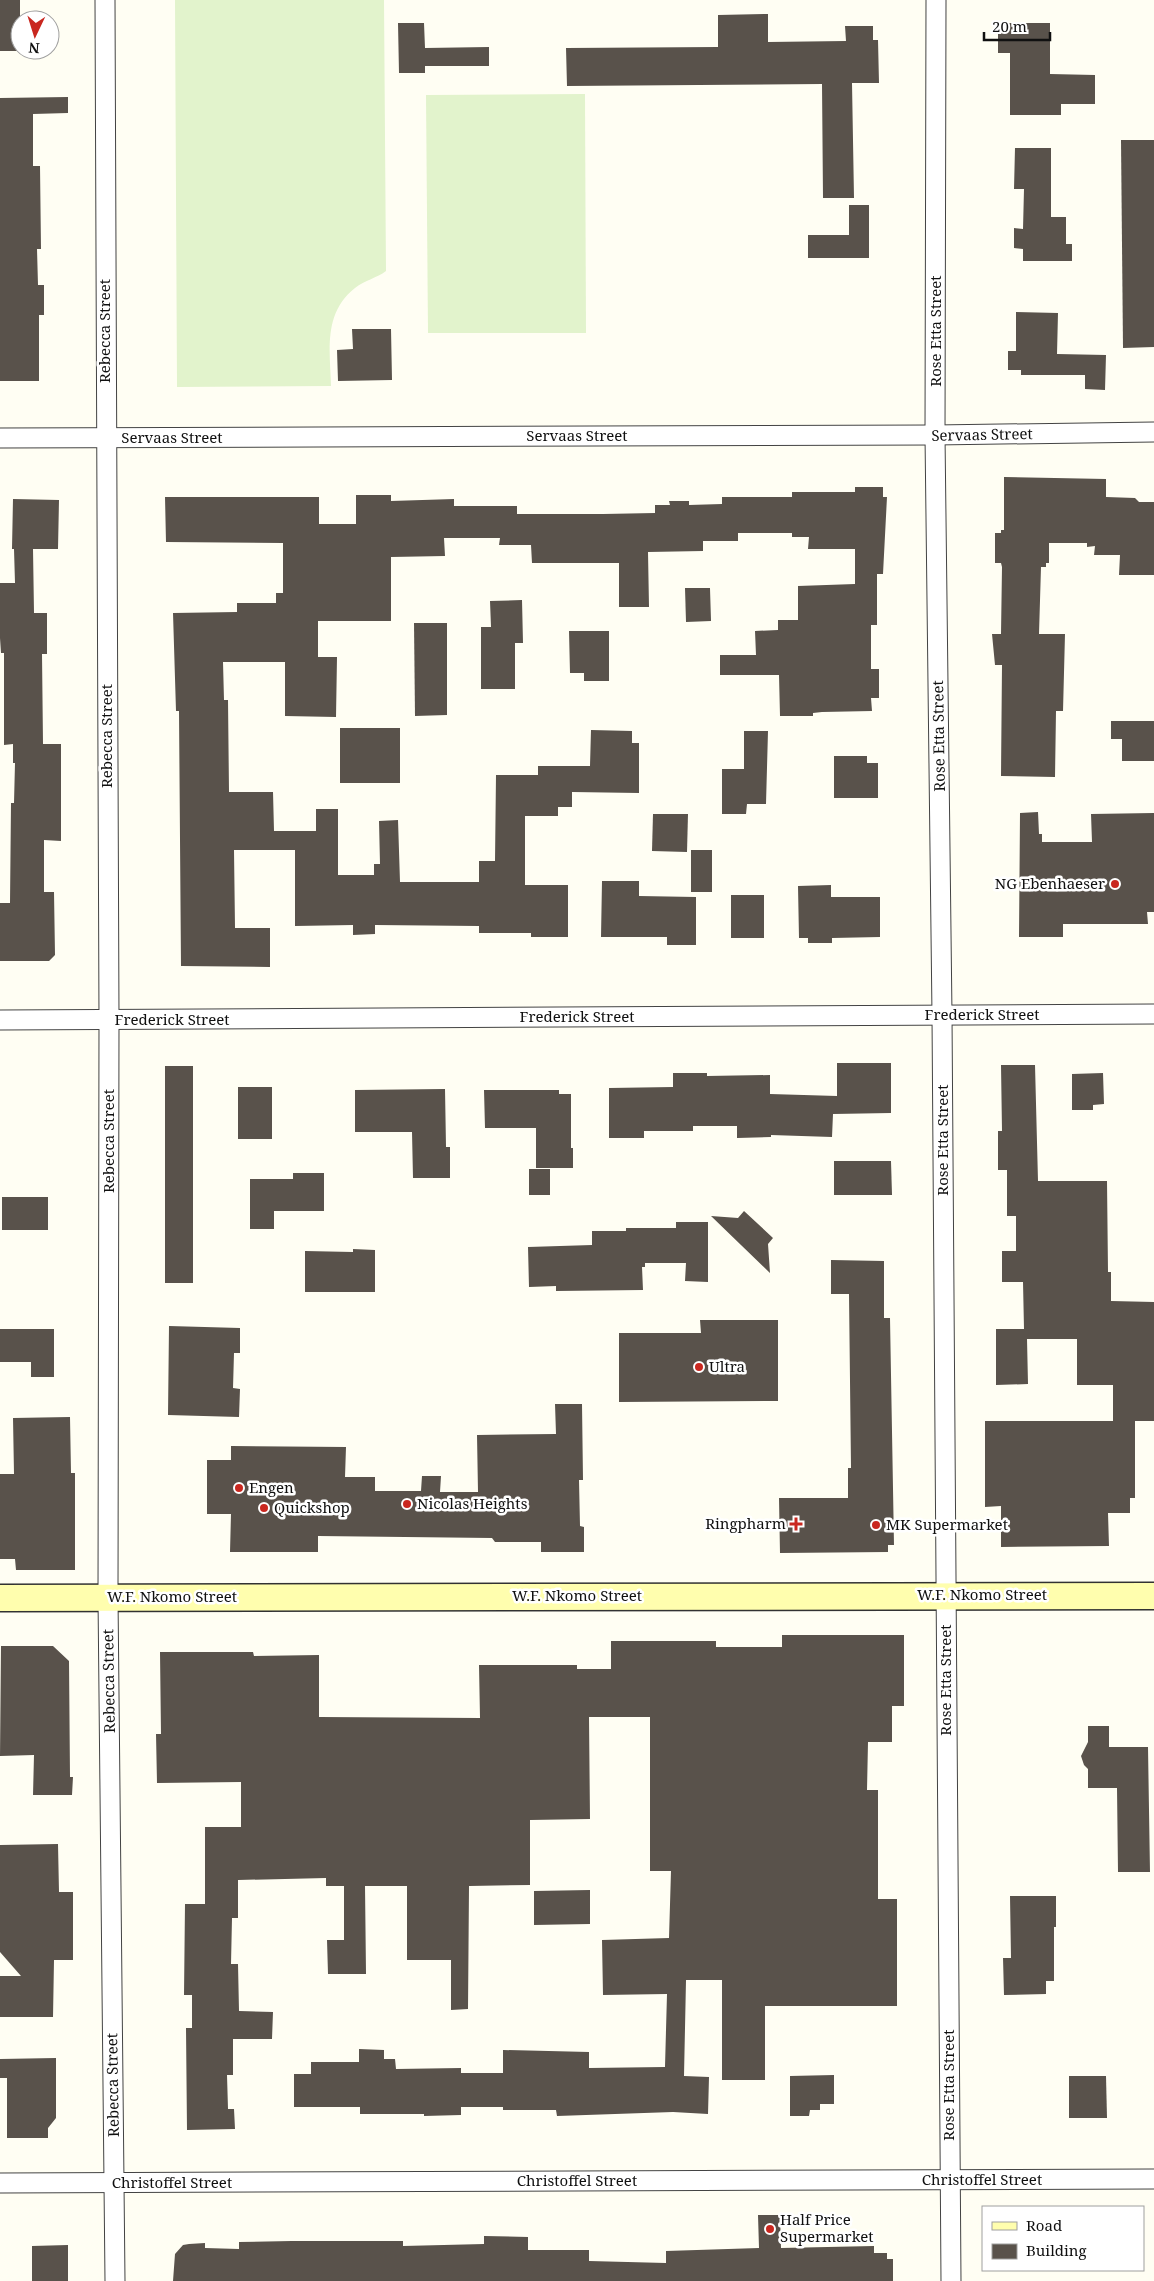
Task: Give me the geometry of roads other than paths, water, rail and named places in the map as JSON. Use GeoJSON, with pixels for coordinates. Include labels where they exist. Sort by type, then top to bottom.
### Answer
{"type":"FeatureCollection","features":[{"type":"Feature","properties":{"kind":"main road","name":"W.F. Nkomo Street"},"geometry":{"type":"LineString","coordinates":[[0,1598],[1154,1596]]}},
{"type":"Feature","properties":{"kind":"street","name":"Rebecca Street"},"geometry":{"type":"LineString","coordinates":[[105,0],[109,1020],[108,1597],[115,2281]]}},
{"type":"Feature","properties":{"kind":"street","name":"Rose Etta Street"},"geometry":{"type":"LineString","coordinates":[[936,0],[935,435],[942,1015],[951,2281]]}},
{"type":"Feature","properties":{"kind":"street","name":"Servaas Street"},"geometry":{"type":"LineString","coordinates":[[0,438],[935,435],[1154,432]]}},
{"type":"Feature","properties":{"kind":"street","name":"Frederick Street"},"geometry":{"type":"LineString","coordinates":[[0,1020],[1154,1014]]}},
{"type":"Feature","properties":{"kind":"street","name":"Christoffel Street"},"geometry":{"type":"LineString","coordinates":[[0,2183],[1154,2179]]}},
{"type":"Feature","properties":{"kind":"place","name":"NG Ebenhaeser"},"geometry":{"type":"Point","coordinates":[1115,884]}},
{"type":"Feature","properties":{"kind":"place","name":"Ultra"},"geometry":{"type":"Point","coordinates":[699,1367]}},
{"type":"Feature","properties":{"kind":"place","name":"Engen"},"geometry":{"type":"Point","coordinates":[239,1488]}},
{"type":"Feature","properties":{"kind":"place","name":"Nicolas Heights"},"geometry":{"type":"Point","coordinates":[407,1504]}},
{"type":"Feature","properties":{"kind":"place","name":"Quickshop"},"geometry":{"type":"Point","coordinates":[264,1508]}},
{"type":"Feature","properties":{"kind":"place","name":"Ringpharm"},"geometry":{"type":"Point","coordinates":[796,1524]}},
{"type":"Feature","properties":{"kind":"place","name":"MK Supermarket"},"geometry":{"type":"Point","coordinates":[876,1525]}},
{"type":"Feature","properties":{"kind":"place","name":"Half Price Supermarket"},"geometry":{"type":"Point","coordinates":[770,2229]}}]}
